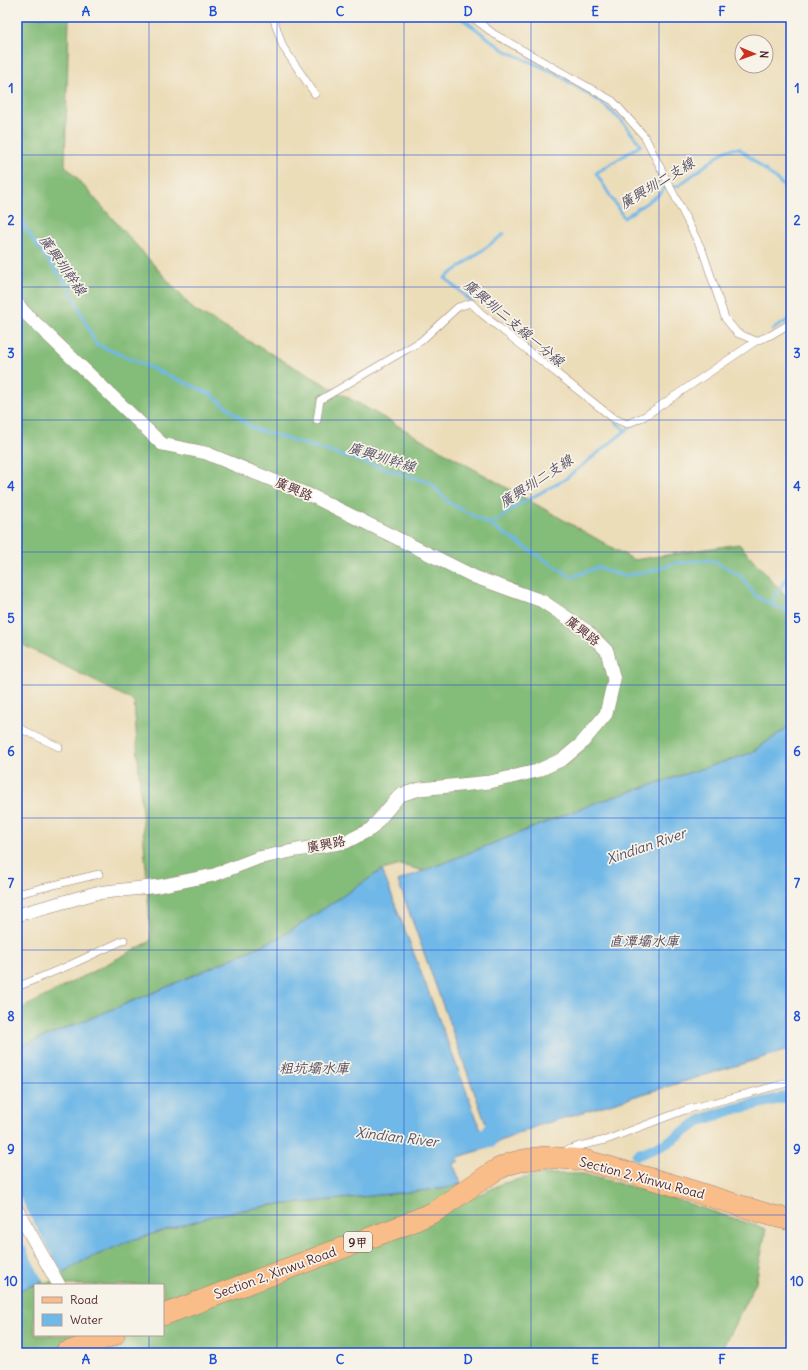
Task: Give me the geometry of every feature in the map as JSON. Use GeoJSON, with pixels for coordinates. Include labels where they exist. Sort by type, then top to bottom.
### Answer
{"type":"FeatureCollection","features":[{"type":"Feature","properties":{"kind":"main road","name":"Section 2, Xinwu Road"},"geometry":{"type":"LineString","coordinates":[[164,1315],[407,1224],[434,1212],[496,1170],[509,1164],[524,1160],[545,1157],[584,1160],[791,1220]]}},
{"type":"Feature","properties":{"kind":"main road"},"geometry":{"type":"LineString","coordinates":[[65,1353],[88,1340],[109,1336]]}},
{"type":"Feature","properties":{"kind":"street","name":"廣興路"},"geometry":{"type":"LineString","coordinates":[[17,303],[29,317],[162,444],[206,453],[314,497],[475,577],[542,601],[588,631],[607,651],[614,680],[606,714],[581,744],[563,758],[537,771],[490,782],[420,789],[400,795],[371,829],[346,842],[258,858],[207,876],[159,886],[96,893],[17,915]]}},
{"type":"Feature","properties":{"kind":"street"},"geometry":{"type":"LineString","coordinates":[[17,1210],[58,1284]]}},
{"type":"Feature","properties":{"kind":"lane"},"geometry":{"type":"LineString","coordinates":[[273,17],[283,47],[315,94]]}},
{"type":"Feature","properties":{"kind":"lane"},"geometry":{"type":"LineString","coordinates":[[472,17],[494,34],[613,101],[645,137],[702,252],[725,318],[737,334],[756,341]]}},
{"type":"Feature","properties":{"kind":"lane"},"geometry":{"type":"LineString","coordinates":[[317,420],[320,400],[421,341],[458,307],[471,303],[482,314],[613,418],[628,424],[645,416],[756,341],[771,335],[791,323]]}},
{"type":"Feature","properties":{"kind":"lane"},"geometry":{"type":"LineString","coordinates":[[17,727],[59,747]]}},
{"type":"Feature","properties":{"kind":"lane"},"geometry":{"type":"LineString","coordinates":[[17,894],[99,874]]}},
{"type":"Feature","properties":{"kind":"lane"},"geometry":{"type":"LineString","coordinates":[[17,986],[70,965],[124,940]]}},
{"type":"Feature","properties":{"kind":"lane"},"geometry":{"type":"LineString","coordinates":[[545,1157],[579,1146],[606,1140],[685,1110],[791,1082]]}},
{"type":"Feature","properties":{"kind":"green space"},"geometry":{"type":"Polygon","coordinates":[[[17,17],[69,17],[65,165],[194,310],[634,560],[739,544],[791,602],[791,725],[751,753],[595,803],[424,871],[401,865],[382,870],[281,937],[160,990],[17,1048],[17,1011],[151,941],[134,701],[17,642],[17,17]]]}},
{"type":"Feature","properties":{"kind":"green space"},"geometry":{"type":"Polygon","coordinates":[[[541,1174],[584,1174],[669,1197],[766,1229],[756,1282],[720,1353],[17,1353],[17,1291],[34,1285],[34,1336],[164,1336],[164,1284],[36,1284],[58,1276],[81,1262],[129,1241],[215,1215],[272,1205],[448,1188],[461,1183],[469,1199],[504,1183],[541,1174]]]}},
{"type":"Feature","properties":{"kind":"water","name":"直潭壩水庫"},"geometry":{"type":"Polygon","coordinates":[[[791,725],[791,1049],[537,1126],[493,1144],[398,881],[595,803],[751,753],[791,725]]]}},
{"type":"Feature","properties":{"kind":"water","name":"粗坑壩水庫"},"geometry":{"type":"Polygon","coordinates":[[[382,870],[488,1148],[458,1157],[459,1161],[453,1164],[461,1183],[448,1188],[272,1205],[215,1215],[129,1241],[81,1262],[58,1276],[17,1291],[17,1048],[160,990],[281,937],[382,870]]]}},
{"type":"Feature","properties":{"kind":"pier"},"geometry":{"type":"Polygon","coordinates":[[[17,1192],[63,1275],[59,1278],[44,1283],[17,1231],[17,1192]]]}},
{"type":"Feature","properties":{"kind":"waterway","name":"廣興圳二支線"},"geometry":{"type":"LineString","coordinates":[[460,17],[504,50],[555,73],[599,101],[621,120],[641,145],[596,173],[624,218],[661,193],[664,188],[678,186],[726,150],[739,148],[791,192]]}},
{"type":"Feature","properties":{"kind":"waterway","name":"廣興圳幹線"},"geometry":{"type":"LineString","coordinates":[[17,211],[30,236],[69,288],[96,344],[211,394],[252,428],[431,483],[449,503],[489,524],[572,577],[598,567],[622,576],[652,571],[676,563],[712,560],[740,575],[755,595],[769,604],[791,612]]}},
{"type":"Feature","properties":{"kind":"waterway","name":"廣興圳二支線一分線"},"geometry":{"type":"LineString","coordinates":[[472,302],[445,278],[504,234]]}},
{"type":"Feature","properties":{"kind":"waterway","name":"廣興圳二支線"},"geometry":{"type":"LineString","coordinates":[[772,330],[791,318]]}},
{"type":"Feature","properties":{"kind":"waterway","name":"廣興圳二支線一分線"},"geometry":{"type":"LineString","coordinates":[[616,422],[625,430]]}},
{"type":"Feature","properties":{"kind":"waterway","name":"廣興圳二支線"},"geometry":{"type":"LineString","coordinates":[[489,524],[501,518],[514,507],[564,480],[634,424]]}},
{"type":"Feature","properties":{"kind":"waterway"},"geometry":{"type":"LineString","coordinates":[[791,501],[788,505],[791,507]]}},
{"type":"Feature","properties":{"kind":"waterway"},"geometry":{"type":"LineString","coordinates":[[769,604],[791,573]]}},
{"type":"Feature","properties":{"kind":"waterway"},"geometry":{"type":"LineString","coordinates":[[637,1155],[665,1144],[702,1120],[731,1110],[791,1096]]}},
{"type":"Feature","properties":{"kind":"waterway","name":"Xindian River"},"geometry":{"type":"LineString","coordinates":[[459,1141],[488,1139],[502,1112]]}}]}
